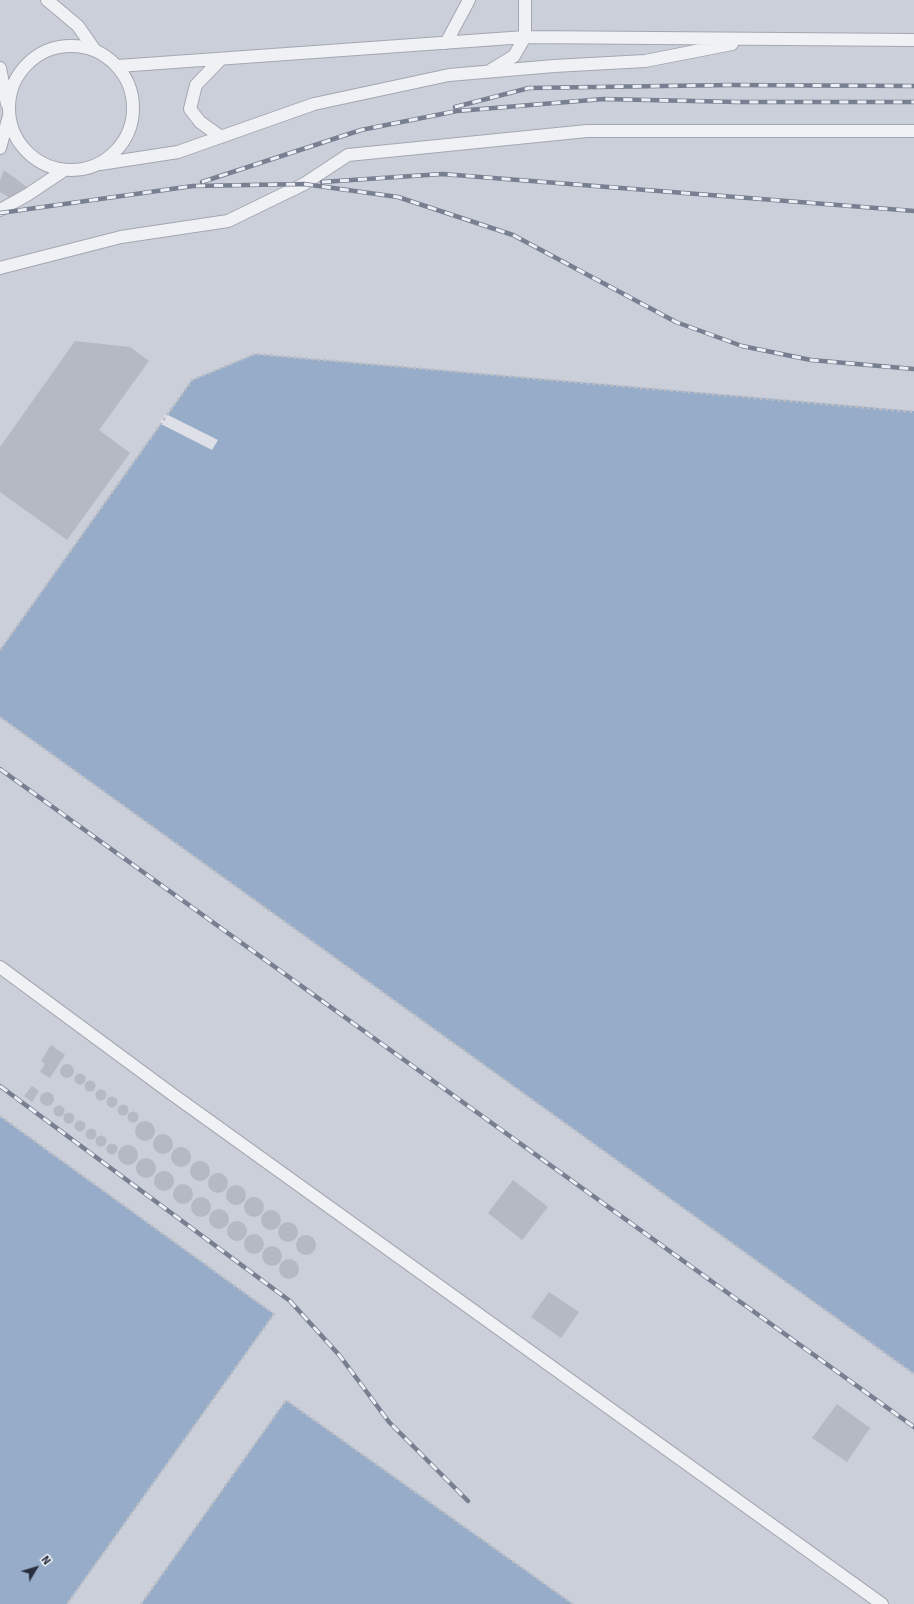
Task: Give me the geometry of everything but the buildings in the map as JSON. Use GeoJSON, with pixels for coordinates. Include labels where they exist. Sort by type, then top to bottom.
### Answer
{"type":"FeatureCollection","features":[{"type":"Feature","properties":{"kind":"lane"},"geometry":{"type":"LineString","coordinates":[[47,0],[78,26],[94,49],[118,66],[131,91],[133,120],[123,144],[100,164]]}},
{"type":"Feature","properties":{"kind":"lane"},"geometry":{"type":"LineString","coordinates":[[446,43],[469,0]]}},
{"type":"Feature","properties":{"kind":"lane"},"geometry":{"type":"LineString","coordinates":[[490,71],[514,56],[525,37],[525,0]]}},
{"type":"Feature","properties":{"kind":"lane"},"geometry":{"type":"LineString","coordinates":[[118,66],[220,60],[525,37],[914,40]]}},
{"type":"Feature","properties":{"kind":"lane"},"geometry":{"type":"LineString","coordinates":[[0,68],[8,112],[17,141],[35,160],[63,171],[80,171],[100,164],[178,152],[314,104],[449,74],[645,61],[757,39]]}},
{"type":"Feature","properties":{"kind":"lane"},"geometry":{"type":"LineString","coordinates":[[0,148],[15,77],[32,58],[54,47],[72,44],[94,49]]}},
{"type":"Feature","properties":{"kind":"lane"},"geometry":{"type":"LineString","coordinates":[[220,60],[196,85],[190,109],[200,122],[221,137]]}},
{"type":"Feature","properties":{"kind":"lane"},"geometry":{"type":"LineString","coordinates":[[0,268],[122,237],[228,221],[304,184],[348,156],[587,131],[914,131]]}},
{"type":"Feature","properties":{"kind":"lane"},"geometry":{"type":"LineString","coordinates":[[0,210],[27,195],[63,171]]}},
{"type":"Feature","properties":{"kind":"lane"},"geometry":{"type":"LineString","coordinates":[[0,967],[172,1094],[882,1604]]}},
{"type":"Feature","properties":{"kind":"path"},"geometry":{"type":"LineString","coordinates":[[0,650],[192,380],[255,354],[914,412]]}},
{"type":"Feature","properties":{"kind":"path"},"geometry":{"type":"LineString","coordinates":[[0,717],[914,1374]]}},
{"type":"Feature","properties":{"kind":"path"},"geometry":{"type":"LineString","coordinates":[[0,1116],[274,1314],[67,1604]]}},
{"type":"Feature","properties":{"kind":"path"},"geometry":{"type":"LineString","coordinates":[[141,1604],[286,1400],[572,1604]]}},
{"type":"Feature","properties":{"kind":"shaded area"},"geometry":{"type":"Polygon","coordinates":[[[0,0],[914,0],[914,411],[255,354],[192,380],[0,650],[0,0]]]}},
{"type":"Feature","properties":{"kind":"shaded area"},"geometry":{"type":"Polygon","coordinates":[[[0,717],[914,1374],[914,1604],[573,1604],[286,1400],[141,1604],[67,1604],[274,1314],[0,1116],[0,717]]]}},
{"type":"Feature","properties":{"kind":"water"},"geometry":{"type":"Polygon","coordinates":[[[255,354],[914,411],[914,1374],[0,717],[0,650],[192,380],[255,354]]]}},
{"type":"Feature","properties":{"kind":"water"},"geometry":{"type":"Polygon","coordinates":[[[0,1116],[274,1314],[67,1604],[0,1604],[0,1116]]]}},
{"type":"Feature","properties":{"kind":"water"},"geometry":{"type":"Polygon","coordinates":[[[286,1400],[573,1604],[141,1604],[286,1400]]]}},
{"type":"Feature","properties":{"kind":"pier"},"geometry":{"type":"Polygon","coordinates":[[[166,414],[218,440],[212,450],[159,423],[166,414]]]}},
{"type":"Feature","properties":{"kind":"railway"},"geometry":{"type":"LineString","coordinates":[[455,107],[529,88],[730,85],[914,86]]}},
{"type":"Feature","properties":{"kind":"railway"},"geometry":{"type":"LineString","coordinates":[[202,182],[361,130],[457,111],[604,99],[737,102],[914,102]]}},
{"type":"Feature","properties":{"kind":"railway"},"geometry":{"type":"LineString","coordinates":[[322,182],[442,174],[914,211]]}},
{"type":"Feature","properties":{"kind":"railway"},"geometry":{"type":"LineString","coordinates":[[0,213],[193,186],[304,184],[398,197],[513,235],[676,322],[742,346],[811,360],[914,369]]}},
{"type":"Feature","properties":{"kind":"railway"},"geometry":{"type":"LineString","coordinates":[[0,769],[914,1427]]}},
{"type":"Feature","properties":{"kind":"railway"},"geometry":{"type":"LineString","coordinates":[[0,1086],[290,1301],[340,1356],[389,1422],[468,1501]]}}]}
